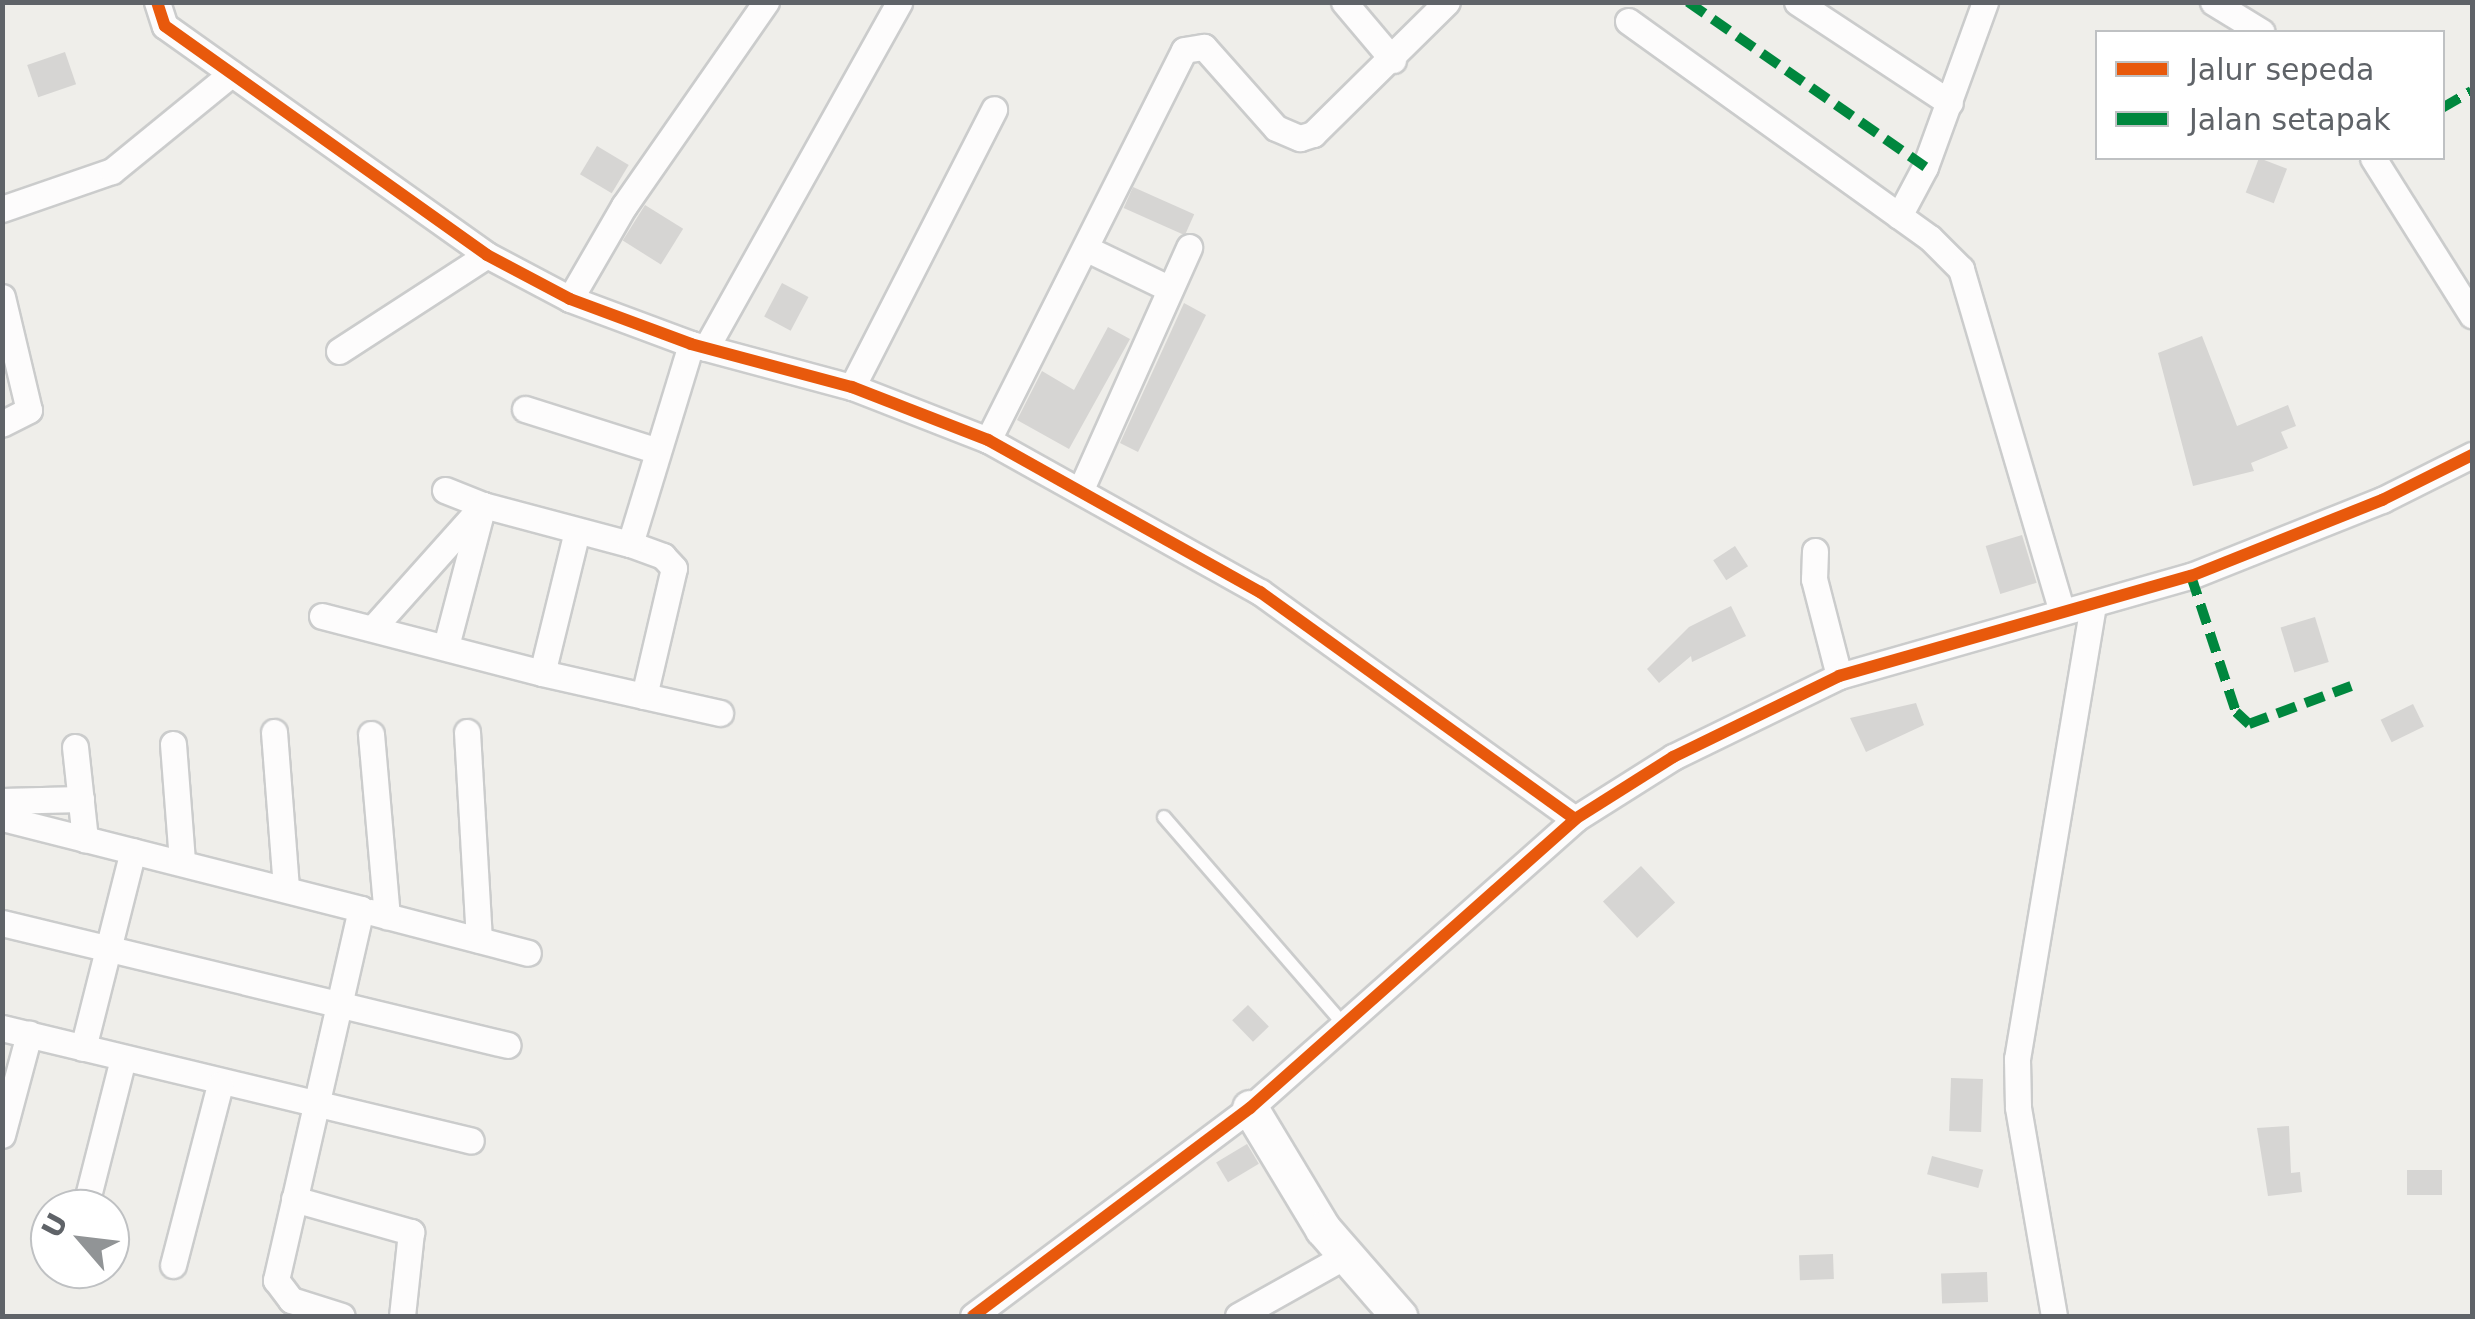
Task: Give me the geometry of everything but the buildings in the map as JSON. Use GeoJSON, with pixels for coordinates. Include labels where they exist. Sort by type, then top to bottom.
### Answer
{"type":"FeatureCollection","features":[{"type":"Feature","properties":{"kind":"street"},"geometry":{"type":"LineString","coordinates":[[157,2],[165,26],[487,255],[570,299],[698,347],[852,388],[988,440],[1260,592],[1575,819]]}},
{"type":"Feature","properties":{"kind":"street"},"geometry":{"type":"LineString","coordinates":[[570,299],[624,206],[766,2]]}},
{"type":"Feature","properties":{"kind":"street"},"geometry":{"type":"LineString","coordinates":[[630,544],[658,450],[698,347],[899,2]]}},
{"type":"Feature","properties":{"kind":"street"},"geometry":{"type":"LineString","coordinates":[[1344,2],[1394,60]]}},
{"type":"Feature","properties":{"kind":"street"},"geometry":{"type":"LineString","coordinates":[[988,440],[1188,47],[1204,46],[1276,128],[1300,138],[1314,134],[1394,60],[1447,2]]}},
{"type":"Feature","properties":{"kind":"street"},"geometry":{"type":"LineString","coordinates":[[1797,2],[1950,103]]}},
{"type":"Feature","properties":{"kind":"street"},"geometry":{"type":"LineString","coordinates":[[1899,216],[1950,103],[1986,2]]}},
{"type":"Feature","properties":{"kind":"street"},"geometry":{"type":"LineString","coordinates":[[2213,2],[2259,30]]}},
{"type":"Feature","properties":{"kind":"street"},"geometry":{"type":"LineString","coordinates":[[1628,20],[1899,216],[1962,269],[2061,609]]}},
{"type":"Feature","properties":{"kind":"street"},"geometry":{"type":"LineString","coordinates":[[2,209],[112,171],[231,74]]}},
{"type":"Feature","properties":{"kind":"street"},"geometry":{"type":"LineString","coordinates":[[852,388],[994,109]]}},
{"type":"Feature","properties":{"kind":"street"},"geometry":{"type":"LineString","coordinates":[[2374,160],[2472,315]]}},
{"type":"Feature","properties":{"kind":"street"},"geometry":{"type":"LineString","coordinates":[[1088,248],[1170,289]]}},
{"type":"Feature","properties":{"kind":"street"},"geometry":{"type":"LineString","coordinates":[[1081,489],[1189,248]]}},
{"type":"Feature","properties":{"kind":"street"},"geometry":{"type":"LineString","coordinates":[[340,352],[487,255]]}},
{"type":"Feature","properties":{"kind":"street"},"geometry":{"type":"LineString","coordinates":[[2,296],[29,410],[2,424]]}},
{"type":"Feature","properties":{"kind":"street"},"geometry":{"type":"LineString","coordinates":[[524,409],[658,450]]}},
{"type":"Feature","properties":{"kind":"street"},"geometry":{"type":"LineString","coordinates":[[973,1316],[1015,1305],[1250,1108],[1575,819],[1673,757],[1838,676],[2061,609],[2192,576],[2382,500],[2472,456]]}},
{"type":"Feature","properties":{"kind":"street"},"geometry":{"type":"LineString","coordinates":[[445,490],[483,505],[663,556],[674,568],[644,696]]}},
{"type":"Feature","properties":{"kind":"street"},"geometry":{"type":"LineString","coordinates":[[372,628],[483,505]]}},
{"type":"Feature","properties":{"kind":"street"},"geometry":{"type":"LineString","coordinates":[[446,646],[483,505]]}},
{"type":"Feature","properties":{"kind":"street"},"geometry":{"type":"LineString","coordinates":[[542,672],[577,531]]}},
{"type":"Feature","properties":{"kind":"street"},"geometry":{"type":"LineString","coordinates":[[1815,551],[1814,579],[1838,676]]}},
{"type":"Feature","properties":{"kind":"street"},"geometry":{"type":"LineString","coordinates":[[2054,1316],[2018,1107],[2017,1059],[2093,604]]}},
{"type":"Feature","properties":{"kind":"street"},"geometry":{"type":"LineString","coordinates":[[322,616],[720,712]]}},
{"type":"Feature","properties":{"kind":"street"},"geometry":{"type":"LineString","coordinates":[[274,732],[286,887]]}},
{"type":"Feature","properties":{"kind":"street"},"geometry":{"type":"LineString","coordinates":[[467,732],[479,940]]}},
{"type":"Feature","properties":{"kind":"street"},"geometry":{"type":"LineString","coordinates":[[338,1316],[278,1288],[294,1198],[339,1007],[374,913],[371,734]]}},
{"type":"Feature","properties":{"kind":"street"},"geometry":{"type":"LineString","coordinates":[[173,744],[182,862]]}},
{"type":"Feature","properties":{"kind":"street"},"geometry":{"type":"LineString","coordinates":[[75,747],[85,839]]}},
{"type":"Feature","properties":{"kind":"street"},"geometry":{"type":"LineString","coordinates":[[2,801],[80,799]]}},
{"type":"Feature","properties":{"kind":"street"},"geometry":{"type":"LineString","coordinates":[[2,818],[286,887],[528,952]]}},
{"type":"Feature","properties":{"kind":"street"},"geometry":{"type":"LineString","coordinates":[[83,1048],[133,851]]}},
{"type":"Feature","properties":{"kind":"street"},"geometry":{"type":"LineString","coordinates":[[2,923],[508,1045]]}},
{"type":"Feature","properties":{"kind":"street"},"geometry":{"type":"LineString","coordinates":[[2,1028],[220,1084],[470,1140]]}},
{"type":"Feature","properties":{"kind":"street"},"geometry":{"type":"LineString","coordinates":[[2,1135],[29,1034]]}},
{"type":"Feature","properties":{"kind":"street"},"geometry":{"type":"LineString","coordinates":[[90,1189],[123,1058]]}},
{"type":"Feature","properties":{"kind":"street"},"geometry":{"type":"LineString","coordinates":[[173,1265],[220,1084]]}},
{"type":"Feature","properties":{"kind":"street"},"geometry":{"type":"LineString","coordinates":[[1250,1108],[1344,1256],[1399,1316]]}},
{"type":"Feature","properties":{"kind":"street"},"geometry":{"type":"LineString","coordinates":[[294,1198],[410,1230],[402,1316]]}},
{"type":"Feature","properties":{"kind":"street"},"geometry":{"type":"LineString","coordinates":[[1238,1316],[1344,1256]]}},
{"type":"Feature","properties":{"kind":"lane"},"geometry":{"type":"LineString","coordinates":[[1164,816],[1344,1024]]}},
{"type":"Feature","properties":{"kind":"marked path"},"geometry":{"type":"LineString","coordinates":[[1688,2],[1925,167]]}},
{"type":"Feature","properties":{"kind":"marked path"},"geometry":{"type":"LineString","coordinates":[[2445,106],[2472,91]]}},
{"type":"Feature","properties":{"kind":"marked path"},"geometry":{"type":"LineString","coordinates":[[2191,576],[2236,712],[2249,724],[2351,686]]}},
{"type":"Feature","properties":{"kind":"cycle path"},"geometry":{"type":"LineString","coordinates":[[157,2],[165,26],[487,255],[570,299],[691,344],[852,387],[988,440],[1260,592],[1575,819]]}},
{"type":"Feature","properties":{"kind":"cycle path"},"geometry":{"type":"LineString","coordinates":[[973,1316],[1250,1108],[1575,819],[1673,757],[1839,676],[2191,576],[2382,500],[2472,455]]}}]}
